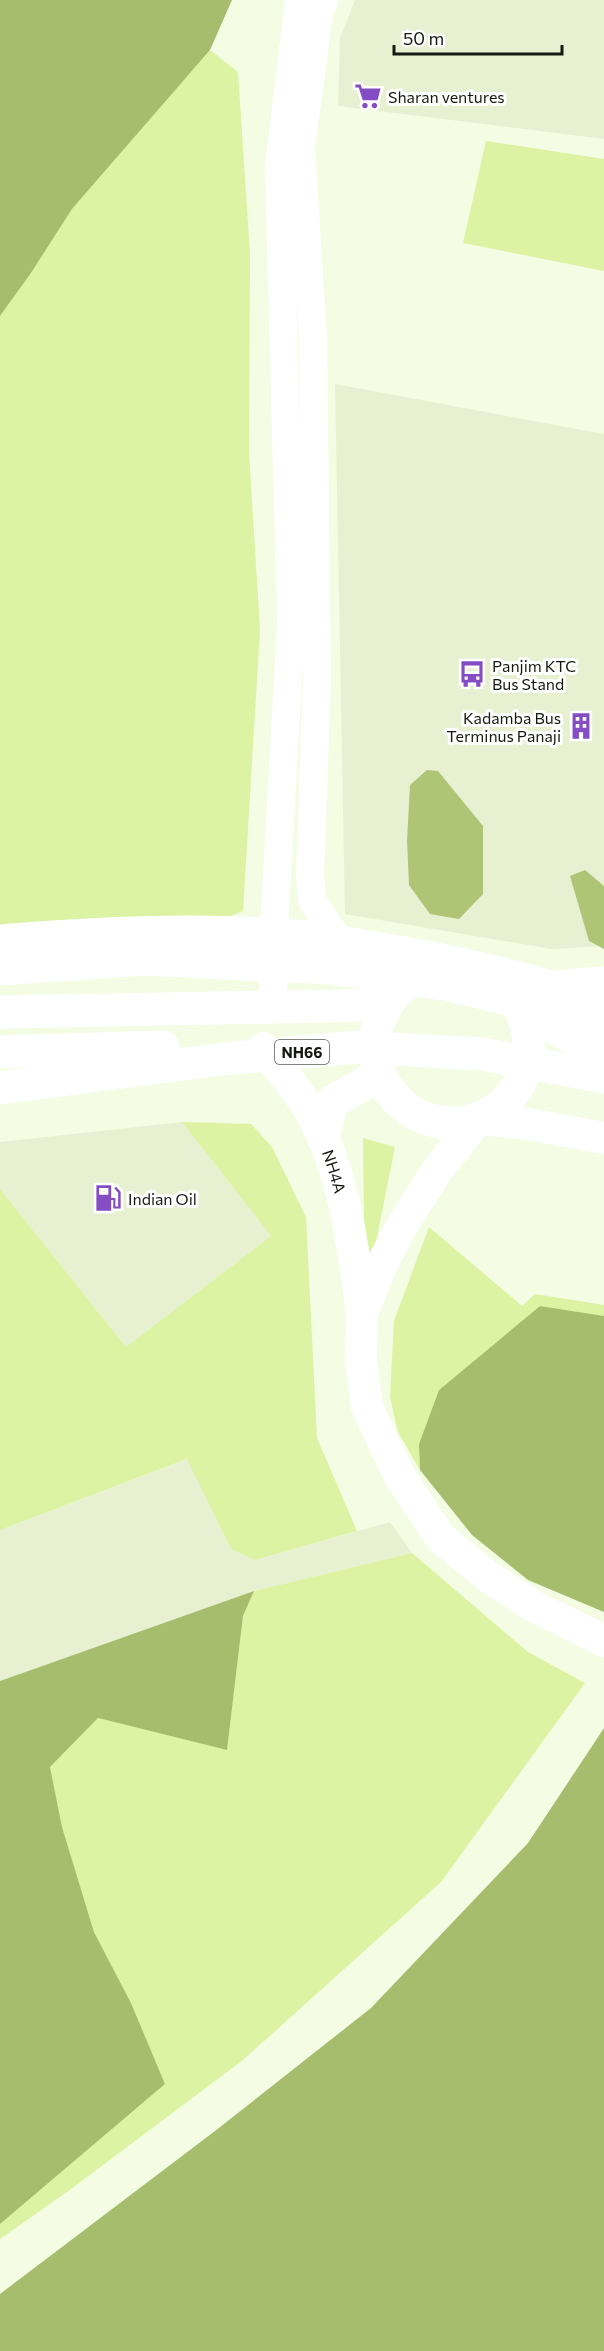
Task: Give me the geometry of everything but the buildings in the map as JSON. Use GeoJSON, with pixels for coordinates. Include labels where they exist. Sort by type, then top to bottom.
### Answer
{"type":"FeatureCollection","features":[{"type":"Feature","properties":{"kind":"highway"},"geometry":{"type":"LineString","coordinates":[[0,941],[82,934],[168,931],[296,936],[468,965],[528,980],[604,1004]]}},
{"type":"Feature","properties":{"kind":"highway"},"geometry":{"type":"LineString","coordinates":[[0,969],[144,959],[330,968],[449,985],[543,1007],[604,1029]]}},
{"type":"Feature","properties":{"kind":"highway"},"geometry":{"type":"LineString","coordinates":[[453,969],[472,971],[490,978],[513,1000],[528,1030],[529,1052],[524,1074],[513,1093],[497,1108],[478,1119],[455,1123],[432,1121],[410,1111],[392,1096],[378,1071],[375,1034],[387,1005],[399,990],[415,978],[433,971],[453,969]]}},
{"type":"Feature","properties":{"kind":"highway"},"geometry":{"type":"LineString","coordinates":[[0,1012],[387,1005]]}},
{"type":"Feature","properties":{"kind":"highway"},"geometry":{"type":"LineString","coordinates":[[0,1052],[235,1046],[263,1048],[378,1071]]}},
{"type":"Feature","properties":{"kind":"highway","name":"NH66"},"geometry":{"type":"LineString","coordinates":[[0,1088],[211,1060],[357,1047],[482,1054],[604,1077]]}},
{"type":"Feature","properties":{"kind":"highway"},"geometry":{"type":"LineString","coordinates":[[323,1137],[333,1102],[378,1071]]}},
{"type":"Feature","properties":{"kind":"main road"},"geometry":{"type":"LineString","coordinates":[[273,1008],[273,950],[291,623],[279,167],[299,0]]}},
{"type":"Feature","properties":{"kind":"main road"},"geometry":{"type":"LineString","coordinates":[[324,0],[301,147],[313,337],[317,679],[310,875],[312,900],[333,932],[364,959],[415,978]]}},
{"type":"Feature","properties":{"kind":"main road"},"geometry":{"type":"LineString","coordinates":[[513,1000],[604,980]]}},
{"type":"Feature","properties":{"kind":"main road"},"geometry":{"type":"LineString","coordinates":[[513,1000],[604,1059]]}},
{"type":"Feature","properties":{"kind":"main road","name":"NH4A"},"geometry":{"type":"LineString","coordinates":[[263,1048],[306,1104],[323,1137],[341,1190],[362,1313]]}},
{"type":"Feature","properties":{"kind":"main road"},"geometry":{"type":"LineString","coordinates":[[604,1138],[528,1124],[478,1119],[436,1172],[402,1224],[383,1262],[362,1313],[361,1360],[367,1407],[400,1477],[440,1537],[487,1576],[535,1606],[604,1641]]}},
{"type":"Feature","properties":{"kind":"shaded area"},"geometry":{"type":"Polygon","coordinates":[[[0,0],[232,0],[210,50],[72,209],[0,316],[0,0]]]}},
{"type":"Feature","properties":{"kind":"shaded area"},"geometry":{"type":"Polygon","coordinates":[[[355,0],[604,0],[604,139],[338,106],[340,38],[355,0]]]}},
{"type":"Feature","properties":{"kind":"shaded area"},"geometry":{"type":"Polygon","coordinates":[[[210,50],[238,72],[250,254],[249,452],[260,630],[243,911],[211,924],[0,927],[0,316],[72,209],[210,50]]]}},
{"type":"Feature","properties":{"kind":"shaded area"},"geometry":{"type":"Polygon","coordinates":[[[486,141],[604,159],[604,271],[463,243],[486,141]]]}},
{"type":"Feature","properties":{"kind":"shaded area","name":"Panjim KTC Bus Stand"},"geometry":{"type":"Polygon","coordinates":[[[335,384],[604,434],[604,946],[552,949],[345,914],[335,384]]]}},
{"type":"Feature","properties":{"kind":"shaded area"},"geometry":{"type":"Polygon","coordinates":[[[427,770],[438,771],[483,826],[483,894],[459,919],[430,914],[409,885],[407,841],[410,785],[427,770]]]}},
{"type":"Feature","properties":{"kind":"shaded area"},"geometry":{"type":"Polygon","coordinates":[[[585,870],[604,886],[604,949],[589,941],[570,876],[585,870]]]}},
{"type":"Feature","properties":{"kind":"shaded area"},"geometry":{"type":"Polygon","coordinates":[[[182,1122],[271,1236],[126,1347],[0,1189],[0,1142],[182,1122]]]}},
{"type":"Feature","properties":{"kind":"shaded area"},"geometry":{"type":"Polygon","coordinates":[[[182,1122],[251,1124],[272,1147],[306,1217],[317,1438],[357,1531],[255,1560],[231,1549],[187,1459],[0,1530],[0,1189],[126,1347],[271,1236],[182,1122]]]}},
{"type":"Feature","properties":{"kind":"shaded area"},"geometry":{"type":"Polygon","coordinates":[[[363,1138],[395,1147],[365,1297],[363,1138]]]}},
{"type":"Feature","properties":{"kind":"shaded area"},"geometry":{"type":"Polygon","coordinates":[[[429,1227],[522,1306],[535,1294],[604,1305],[604,1316],[540,1306],[439,1390],[419,1444],[420,1470],[398,1432],[390,1397],[394,1321],[429,1227]]]}},
{"type":"Feature","properties":{"kind":"shaded area"},"geometry":{"type":"Polygon","coordinates":[[[540,1306],[604,1316],[604,1612],[528,1580],[472,1535],[420,1470],[419,1444],[439,1390],[540,1306]]]}},
{"type":"Feature","properties":{"kind":"shaded area"},"geometry":{"type":"Polygon","coordinates":[[[188,1459],[231,1549],[255,1560],[390,1522],[412,1553],[254,1591],[0,1681],[0,1530],[188,1459]]]}},
{"type":"Feature","properties":{"kind":"shaded area"},"geometry":{"type":"Polygon","coordinates":[[[412,1553],[528,1652],[585,1683],[441,1882],[243,2060],[67,2192],[0,2239],[0,2224],[165,2084],[131,2003],[94,1932],[62,1827],[50,1767],[98,1718],[227,1750],[243,1616],[254,1591],[412,1553]]]}},
{"type":"Feature","properties":{"kind":"shaded area"},"geometry":{"type":"Polygon","coordinates":[[[254,1591],[243,1616],[227,1750],[98,1718],[50,1767],[62,1827],[94,1932],[131,2003],[165,2084],[0,2224],[0,1681],[254,1591]]]}},
{"type":"Feature","properties":{"kind":"shaded area"},"geometry":{"type":"Polygon","coordinates":[[[604,1728],[604,2351],[0,2351],[0,2294],[215,2131],[371,2008],[528,1843],[604,1728]]]}},
{"type":"Feature","properties":{"kind":"place","name":"Sharan ventures"},"geometry":{"type":"Point","coordinates":[368,96]}},
{"type":"Feature","properties":{"kind":"place","name":"Panjim KTC Bus Stand"},"geometry":{"type":"Point","coordinates":[472,674]}},
{"type":"Feature","properties":{"kind":"place","name":"Kadamba Bus Terminus Panaji"},"geometry":{"type":"Point","coordinates":[581,726]}},
{"type":"Feature","properties":{"kind":"place","name":"Indian Oil"},"geometry":{"type":"Point","coordinates":[108,1198]}}]}
